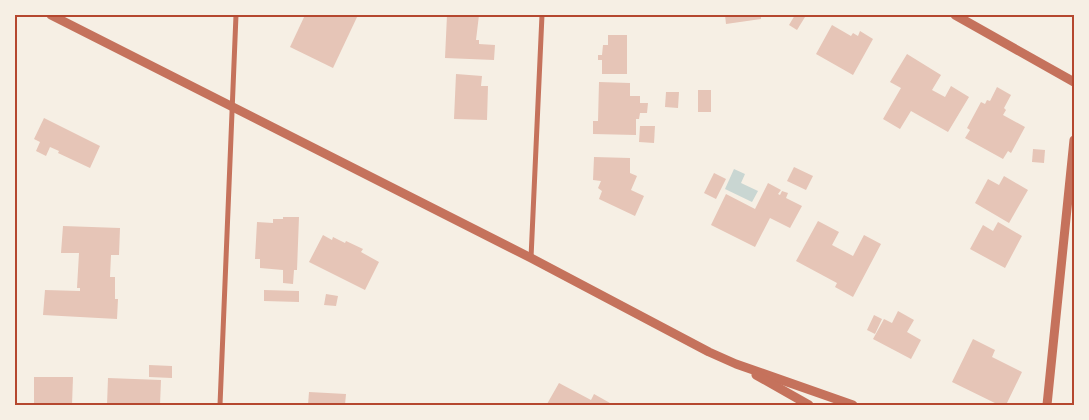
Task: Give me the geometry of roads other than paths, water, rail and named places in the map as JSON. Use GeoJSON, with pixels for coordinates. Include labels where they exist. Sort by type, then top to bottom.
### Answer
{"type":"FeatureCollection","features":[{"type":"Feature","properties":{"kind":"street"},"geometry":{"type":"LineString","coordinates":[[52,15],[531,258],[736,364],[809,405]]}},
{"type":"Feature","properties":{"kind":"street"},"geometry":{"type":"LineString","coordinates":[[220,405],[236,15]]}},
{"type":"Feature","properties":{"kind":"street"},"geometry":{"type":"LineString","coordinates":[[531,258],[542,15]]}},
{"type":"Feature","properties":{"kind":"street"},"geometry":{"type":"LineString","coordinates":[[955,15],[1074,82]]}},
{"type":"Feature","properties":{"kind":"street"},"geometry":{"type":"LineString","coordinates":[[1047,405],[1074,140]]}},
{"type":"Feature","properties":{"kind":"street"},"geometry":{"type":"LineString","coordinates":[[736,364],[853,405]]}}]}
